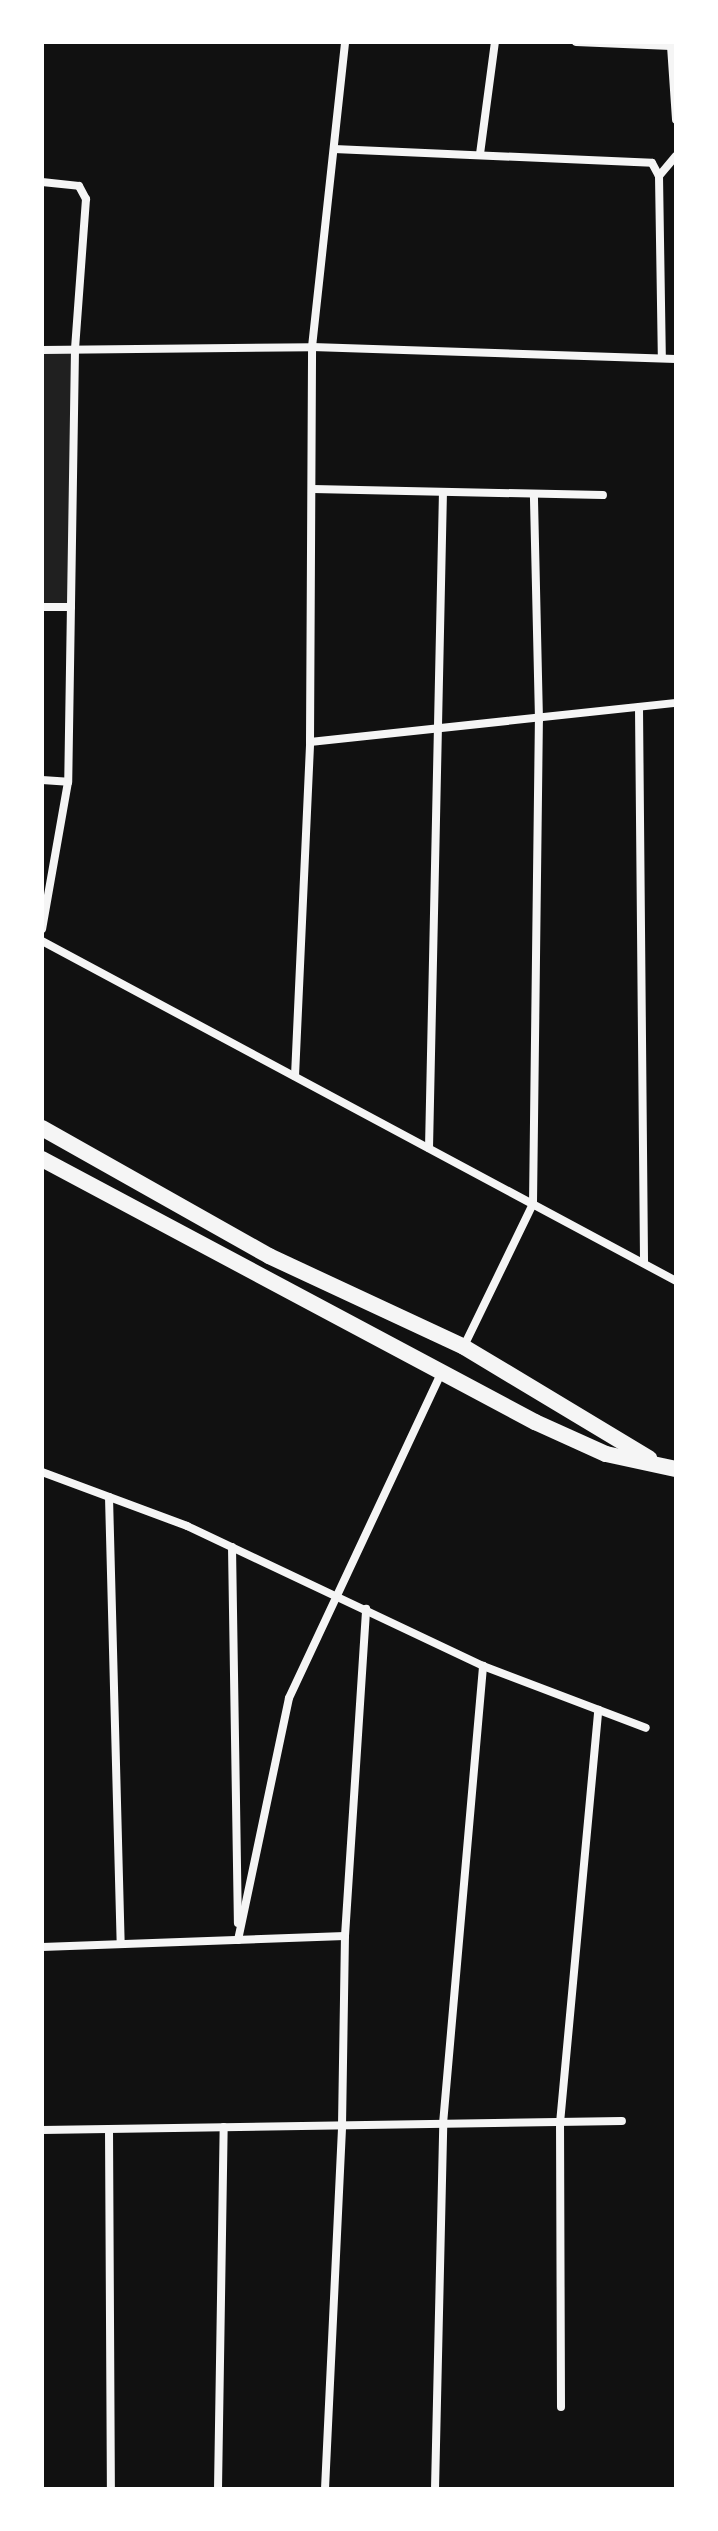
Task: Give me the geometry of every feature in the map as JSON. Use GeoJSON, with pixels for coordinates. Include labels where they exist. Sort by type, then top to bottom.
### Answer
{"type":"FeatureCollection","features":[{"type":"Feature","properties":{"kind":"main road"},"geometry":{"type":"LineString","coordinates":[[42,1128],[269,1256],[464,1347],[654,1461],[676,1469]]}},
{"type":"Feature","properties":{"kind":"main road"},"geometry":{"type":"LineString","coordinates":[[42,1159],[442,1372],[606,1454],[654,1461]]}},
{"type":"Feature","properties":{"kind":"street"},"geometry":{"type":"LineString","coordinates":[[295,1076],[310,742],[312,347],[345,42]]}},
{"type":"Feature","properties":{"kind":"street"},"geometry":{"type":"LineString","coordinates":[[480,154],[495,42]]}},
{"type":"Feature","properties":{"kind":"street"},"geometry":{"type":"LineString","coordinates":[[576,42],[671,46],[676,120]]}},
{"type":"Feature","properties":{"kind":"street"},"geometry":{"type":"LineString","coordinates":[[334,149],[652,163],[659,176],[662,358]]}},
{"type":"Feature","properties":{"kind":"street"},"geometry":{"type":"LineString","coordinates":[[659,176],[676,156]]}},
{"type":"Feature","properties":{"kind":"street"},"geometry":{"type":"LineString","coordinates":[[42,182],[79,186],[86,199],[75,350],[68,782],[42,929]]}},
{"type":"Feature","properties":{"kind":"street"},"geometry":{"type":"LineString","coordinates":[[42,350],[312,347],[676,359]]}},
{"type":"Feature","properties":{"kind":"street"},"geometry":{"type":"LineString","coordinates":[[313,489],[603,495]]}},
{"type":"Feature","properties":{"kind":"street"},"geometry":{"type":"LineString","coordinates":[[429,1148],[443,493]]}},
{"type":"Feature","properties":{"kind":"street"},"geometry":{"type":"LineString","coordinates":[[464,1347],[533,1204],[539,720],[534,495]]}},
{"type":"Feature","properties":{"kind":"street"},"geometry":{"type":"LineString","coordinates":[[42,607],[71,607]]}},
{"type":"Feature","properties":{"kind":"street"},"geometry":{"type":"LineString","coordinates":[[310,742],[676,703]]}},
{"type":"Feature","properties":{"kind":"street"},"geometry":{"type":"LineString","coordinates":[[639,708],[644,1263]]}},
{"type":"Feature","properties":{"kind":"street"},"geometry":{"type":"LineString","coordinates":[[42,780],[68,782]]}},
{"type":"Feature","properties":{"kind":"street"},"geometry":{"type":"LineString","coordinates":[[42,941],[676,1281]]}},
{"type":"Feature","properties":{"kind":"street"},"geometry":{"type":"LineString","coordinates":[[238,1940],[289,1698],[442,1372]]}},
{"type":"Feature","properties":{"kind":"street"},"geometry":{"type":"LineString","coordinates":[[42,1472],[232,1547],[483,1666],[646,1728]]}},
{"type":"Feature","properties":{"kind":"street"},"geometry":{"type":"LineString","coordinates":[[109,1497],[121,1944]]}},
{"type":"Feature","properties":{"kind":"street"},"geometry":{"type":"LineString","coordinates":[[232,1547],[238,1940]]}},
{"type":"Feature","properties":{"kind":"street"},"geometry":{"type":"LineString","coordinates":[[325,2489],[342,2126],[345,1936],[366,1609]]}},
{"type":"Feature","properties":{"kind":"street"},"geometry":{"type":"LineString","coordinates":[[435,2489],[443,2124],[483,1666]]}},
{"type":"Feature","properties":{"kind":"street"},"geometry":{"type":"LineString","coordinates":[[561,2407],[560,2123],[598,1710]]}},
{"type":"Feature","properties":{"kind":"street"},"geometry":{"type":"LineString","coordinates":[[42,1947],[345,1936]]}},
{"type":"Feature","properties":{"kind":"street"},"geometry":{"type":"LineString","coordinates":[[42,2130],[622,2121]]}},
{"type":"Feature","properties":{"kind":"street"},"geometry":{"type":"LineString","coordinates":[[218,2489],[224,2127]]}},
{"type":"Feature","properties":{"kind":"street"},"geometry":{"type":"LineString","coordinates":[[109,2129],[111,2489]]}},
{"type":"Feature","properties":{"kind":"shaded area"},"geometry":{"type":"Polygon","coordinates":[[[42,350],[75,350],[71,607],[42,607],[42,350]]]}}]}
